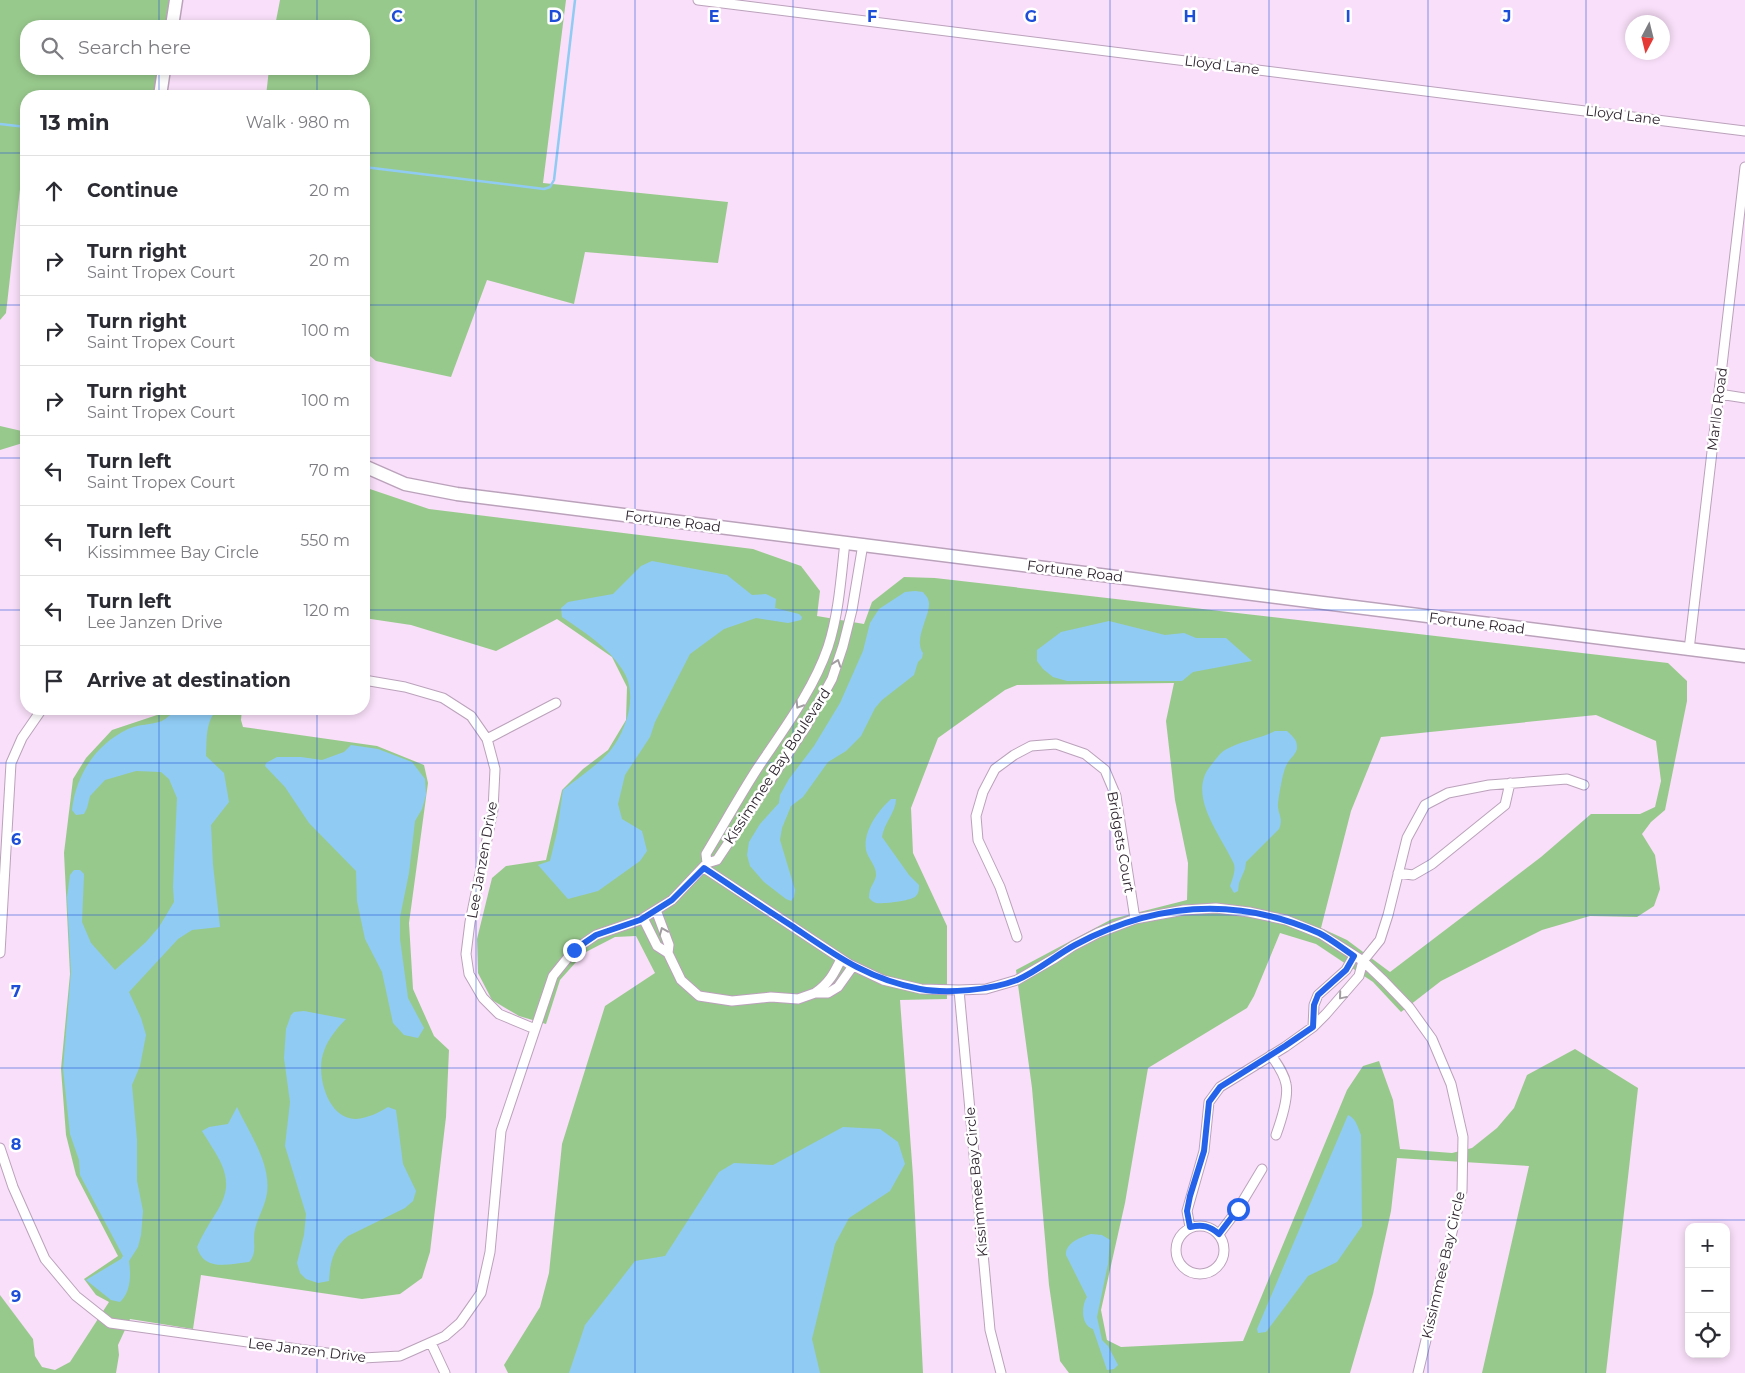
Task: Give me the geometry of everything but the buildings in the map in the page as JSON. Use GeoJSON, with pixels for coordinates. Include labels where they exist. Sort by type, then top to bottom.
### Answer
{"type":"FeatureCollection","features":[{"type":"Feature","properties":{"kind":"street"},"geometry":{"type":"LineString","coordinates":[[173,20],[176,0]]}},
{"type":"Feature","properties":{"kind":"street","name":"Lloyd Lane"},"geometry":{"type":"LineString","coordinates":[[698,0],[1745,131]]}},
{"type":"Feature","properties":{"kind":"street"},"geometry":{"type":"LineString","coordinates":[[161,90],[163,75]]}},
{"type":"Feature","properties":{"kind":"street","name":"Marllo Road"},"geometry":{"type":"LineString","coordinates":[[1689,650],[1745,167]]}},
{"type":"Feature","properties":{"kind":"street"},"geometry":{"type":"LineString","coordinates":[[1719,394],[1745,398]]}},
{"type":"Feature","properties":{"kind":"street","name":"Fortune Road"},"geometry":{"type":"LineString","coordinates":[[370,469],[406,484],[457,494],[1745,656]]}},
{"type":"Feature","properties":{"kind":"street","name":"Kissimmee Bay Boulevard"},"geometry":{"type":"LineString","coordinates":[[845,542],[837,605],[828,647],[819,669],[802,701],[706,854],[705,865],[717,860],[809,720],[832,679],[843,646],[852,608],[863,544]]}},
{"type":"Feature","properties":{"kind":"street"},"geometry":{"type":"LineString","coordinates":[[837,605],[852,608]]}},
{"type":"Feature","properties":{"kind":"street","name":"Lee Janzen Drive"},"geometry":{"type":"LineString","coordinates":[[370,681],[405,687],[443,698],[471,716],[487,739],[495,769],[494,810],[470,922],[466,954],[469,974],[483,998],[499,1014],[535,1029]]}},
{"type":"Feature","properties":{"kind":"street"},"geometry":{"type":"LineString","coordinates":[[487,739],[556,703]]}},
{"type":"Feature","properties":{"kind":"street"},"geometry":{"type":"LineString","coordinates":[[0,953],[11,763],[22,738],[38,715]]}},
{"type":"Feature","properties":{"kind":"street"},"geometry":{"type":"LineString","coordinates":[[774,743],[788,752]]}},
{"type":"Feature","properties":{"kind":"street","name":"Bridgets Court"},"geometry":{"type":"LineString","coordinates":[[1017,937],[1000,886],[978,840],[976,816],[983,792],[996,769],[1014,754],[1031,746],[1056,744],[1085,754],[1105,770],[1116,796],[1135,919]]}},
{"type":"Feature","properties":{"kind":"street"},"geometry":{"type":"LineString","coordinates":[[1190,1227],[1187,1211],[1204,1151],[1209,1102],[1220,1087],[1313,1027],[1359,976],[1363,961],[1380,940],[1407,838],[1425,805],[1448,794],[1489,785],[1567,779],[1584,785]]}},
{"type":"Feature","properties":{"kind":"street"},"geometry":{"type":"LineString","coordinates":[[1398,874],[1413,875],[1432,864],[1505,805],[1510,783]]}},
{"type":"Feature","properties":{"kind":"street","name":"Lee Janzen Drive"},"geometry":{"type":"LineString","coordinates":[[0,1148],[13,1187],[45,1259],[76,1296],[110,1323],[363,1358],[400,1356],[445,1336],[460,1323],[481,1293],[490,1252],[501,1132],[553,976],[574,950],[596,935],[643,918],[672,900],[705,865]]}},
{"type":"Feature","properties":{"kind":"street","name":"Kissimmee Bay Circle"},"geometry":{"type":"LineString","coordinates":[[705,865],[853,966],[883,980],[922,989],[986,989],[1017,980],[1098,933],[1135,919],[1184,910],[1216,908],[1250,912],[1286,920],[1321,934],[1363,961],[1409,1007],[1432,1039],[1451,1084],[1464,1137],[1462,1191],[1418,1373]]}},
{"type":"Feature","properties":{"kind":"street"},"geometry":{"type":"LineString","coordinates":[[656,910],[669,945],[668,953]]}},
{"type":"Feature","properties":{"kind":"street"},"geometry":{"type":"LineString","coordinates":[[643,918],[657,946],[668,953],[681,980],[699,996],[732,1000],[771,996],[798,998],[815,993],[828,993],[838,987],[853,966]]}},
{"type":"Feature","properties":{"kind":"street"},"geometry":{"type":"LineString","coordinates":[[1313,1027],[1314,1005],[1318,995],[1346,970],[1354,956]]}},
{"type":"Feature","properties":{"kind":"street"},"geometry":{"type":"LineString","coordinates":[[815,993],[831,980],[841,959]]}},
{"type":"Feature","properties":{"kind":"street","name":"Kissimmee Bay Circle"},"geometry":{"type":"LineString","coordinates":[[959,990],[990,1330],[1001,1373]]}},
{"type":"Feature","properties":{"kind":"street"},"geometry":{"type":"LineString","coordinates":[[1271,1055],[1282,1071],[1287,1085],[1285,1102],[1276,1135]]}},
{"type":"Feature","properties":{"kind":"street"},"geometry":{"type":"LineString","coordinates":[[1219,1234],[1238,1209],[1262,1169]]}},
{"type":"Feature","properties":{"kind":"street"},"geometry":{"type":"LineString","coordinates":[[1206,1226],[1219,1234],[1223,1242],[1223,1258],[1219,1266],[1212,1271],[1196,1274],[1188,1271],[1177,1260],[1175,1252],[1178,1237],[1190,1227],[1206,1226]]}},
{"type":"Feature","properties":{"kind":"street"},"geometry":{"type":"LineString","coordinates":[[431,1343],[445,1373]]}},
{"type":"Feature","properties":{"kind":"green space"},"geometry":{"type":"Polygon","coordinates":[[[0,0],[169,0],[166,20],[20,20],[20,75],[157,75],[155,90],[20,90],[20,189],[6,313],[0,320],[0,0]]]}},
{"type":"Feature","properties":{"kind":"green space"},"geometry":{"type":"Polygon","coordinates":[[[280,0],[566,0],[543,183],[728,202],[718,263],[585,252],[574,304],[487,280],[451,377],[376,361],[370,356],[370,90],[267,90],[268,75],[370,75],[370,20],[276,20],[280,0]]]}},
{"type":"Feature","properties":{"kind":"green space"},"geometry":{"type":"Polygon","coordinates":[[[0,426],[20,431],[20,444],[0,450],[0,426]]]}},
{"type":"Feature","properties":{"kind":"green space"},"geometry":{"type":"Polygon","coordinates":[[[370,489],[429,509],[753,549],[801,566],[820,591],[817,616],[864,624],[872,602],[904,577],[935,578],[1668,663],[1687,681],[1687,701],[1665,810],[1651,822],[1642,834],[1655,855],[1660,889],[1654,906],[1637,917],[1590,916],[1542,930],[1441,981],[1401,1012],[1373,982],[1316,944],[1280,933],[1254,996],[1247,1008],[1148,1068],[1125,1203],[1101,1310],[1107,1340],[1121,1347],[1243,1341],[1347,1090],[1363,1066],[1379,1061],[1393,1100],[1400,1149],[1452,1153],[1472,1148],[1497,1128],[1514,1108],[1527,1075],[1575,1049],[1638,1088],[1606,1373],[1482,1373],[1529,1166],[1397,1158],[1391,1211],[1373,1294],[1350,1373],[1069,1373],[1060,1361],[1049,1285],[1032,1088],[1016,970],[1112,919],[1187,900],[1188,863],[1175,800],[1166,721],[1174,683],[1017,685],[1005,690],[938,738],[911,808],[913,853],[947,926],[947,999],[900,1000],[913,1176],[923,1373],[508,1373],[504,1365],[540,1307],[549,1273],[562,1144],[605,1006],[655,973],[636,936],[615,937],[584,953],[560,980],[546,1024],[519,1016],[492,1000],[478,973],[477,939],[492,878],[506,866],[546,860],[562,790],[583,769],[608,750],[626,720],[627,687],[612,657],[557,619],[496,651],[411,625],[370,619],[370,489]],[[1596,715],[1381,737],[1351,811],[1321,928],[1347,940],[1390,972],[1541,857],[1591,814],[1640,814],[1655,807],[1661,781],[1656,741],[1596,715]]]}},
{"type":"Feature","properties":{"kind":"green space"},"geometry":{"type":"Polygon","coordinates":[[[157,715],[241,715],[243,727],[377,746],[424,765],[428,783],[409,923],[413,989],[434,1036],[449,1050],[446,1117],[430,1252],[422,1278],[400,1294],[362,1299],[201,1275],[193,1329],[130,1319],[118,1345],[119,1355],[116,1373],[0,1373],[0,1295],[33,1339],[35,1356],[42,1367],[55,1370],[70,1362],[109,1302],[96,1295],[84,1279],[118,1256],[76,1175],[66,1135],[61,1069],[70,974],[64,853],[73,779],[86,758],[112,730],[157,715]]]}},
{"type":"Feature","properties":{"kind":"water"},"geometry":{"type":"Polygon","coordinates":[[[652,561],[727,575],[752,595],[766,594],[776,599],[775,608],[799,614],[802,617],[801,620],[788,623],[756,618],[724,629],[690,654],[655,722],[650,737],[625,775],[618,804],[622,819],[642,831],[647,851],[640,861],[598,891],[568,899],[538,865],[550,861],[557,832],[563,790],[594,766],[610,751],[616,742],[629,711],[630,689],[622,669],[616,661],[595,640],[562,617],[561,608],[568,602],[613,594],[641,566],[652,561]]]}},
{"type":"Feature","properties":{"kind":"water"},"geometry":{"type":"Polygon","coordinates":[[[905,592],[923,592],[928,598],[929,604],[921,632],[920,647],[923,653],[922,658],[918,662],[914,675],[882,700],[875,708],[861,736],[846,751],[828,762],[803,797],[791,806],[782,828],[780,840],[795,890],[791,901],[786,899],[764,882],[750,866],[747,855],[749,842],[760,824],[779,803],[780,795],[789,779],[814,746],[840,703],[863,651],[870,623],[879,609],[905,592]]]}},
{"type":"Feature","properties":{"kind":"water"},"geometry":{"type":"Polygon","coordinates":[[[1109,621],[1165,635],[1184,633],[1196,638],[1226,638],[1252,661],[1193,672],[1182,681],[1067,681],[1053,677],[1037,661],[1037,650],[1061,632],[1109,621]]]}},
{"type":"Feature","properties":{"kind":"water"},"geometry":{"type":"Polygon","coordinates":[[[170,715],[213,715],[209,725],[206,756],[224,773],[229,802],[211,825],[213,865],[220,927],[192,930],[178,939],[129,992],[141,1018],[146,1035],[140,1066],[132,1085],[137,1140],[137,1181],[143,1211],[138,1247],[129,1261],[130,1277],[128,1288],[120,1302],[111,1300],[86,1280],[123,1256],[80,1175],[79,1160],[70,1134],[63,1069],[71,972],[67,897],[70,875],[74,870],[80,870],[84,874],[82,922],[91,943],[115,970],[146,942],[159,927],[174,902],[177,798],[169,779],[161,772],[136,771],[105,780],[90,796],[84,814],[76,815],[72,810],[74,797],[83,773],[89,762],[106,743],[128,729],[162,721],[170,715]]]}},
{"type":"Feature","properties":{"kind":"water"},"geometry":{"type":"Polygon","coordinates":[[[1275,731],[1287,731],[1297,744],[1295,754],[1286,765],[1282,778],[1278,803],[1281,818],[1279,829],[1246,862],[1238,891],[1234,893],[1230,886],[1234,864],[1214,828],[1204,801],[1202,788],[1205,776],[1212,764],[1225,750],[1275,731]]]}},
{"type":"Feature","properties":{"kind":"water"},"geometry":{"type":"Polygon","coordinates":[[[351,745],[378,749],[412,762],[425,779],[426,795],[422,809],[415,821],[409,873],[400,917],[400,939],[408,998],[424,1028],[418,1038],[404,1035],[393,1023],[382,972],[365,939],[357,901],[356,871],[309,823],[285,787],[265,766],[266,763],[277,757],[301,757],[322,760],[344,752],[351,745]]]}},
{"type":"Feature","properties":{"kind":"water"},"geometry":{"type":"Polygon","coordinates":[[[891,799],[896,799],[895,804],[882,837],[909,875],[919,885],[919,889],[918,894],[913,898],[890,903],[876,903],[869,898],[876,872],[866,850],[867,836],[872,822],[891,799]]]}},
{"type":"Feature","properties":{"kind":"water"},"geometry":{"type":"Polygon","coordinates":[[[304,1011],[346,1019],[333,1034],[324,1051],[321,1071],[326,1093],[338,1112],[346,1117],[365,1118],[388,1107],[396,1110],[403,1164],[416,1191],[413,1201],[405,1208],[348,1236],[333,1256],[329,1281],[318,1283],[306,1279],[300,1273],[297,1263],[304,1235],[306,1214],[285,1146],[290,1102],[284,1058],[286,1029],[294,1012],[304,1011]]]}},
{"type":"Feature","properties":{"kind":"water"},"geometry":{"type":"Polygon","coordinates":[[[237,1107],[262,1159],[266,1171],[267,1193],[254,1233],[252,1258],[249,1262],[218,1265],[205,1260],[200,1255],[197,1247],[216,1213],[226,1190],[224,1170],[202,1131],[209,1127],[228,1124],[237,1107]]]}},
{"type":"Feature","properties":{"kind":"water"},"geometry":{"type":"Polygon","coordinates":[[[1348,1115],[1355,1121],[1361,1135],[1362,1226],[1337,1262],[1308,1276],[1266,1332],[1258,1333],[1257,1329],[1348,1115]]]}},
{"type":"Feature","properties":{"kind":"water"},"geometry":{"type":"Polygon","coordinates":[[[843,1127],[880,1129],[898,1142],[905,1164],[890,1191],[849,1218],[835,1244],[812,1339],[820,1373],[569,1373],[585,1325],[635,1261],[665,1256],[719,1172],[734,1163],[773,1165],[843,1127]]]}},
{"type":"Feature","properties":{"kind":"water"},"geometry":{"type":"Polygon","coordinates":[[[1091,1234],[1102,1235],[1110,1240],[1108,1264],[1097,1317],[1102,1340],[1108,1346],[1118,1365],[1114,1369],[1107,1370],[1093,1329],[1084,1320],[1083,1310],[1087,1297],[1066,1255],[1066,1251],[1071,1244],[1091,1234]]]}},
{"type":"Feature","properties":{"kind":"waterway"},"geometry":{"type":"LineString","coordinates":[[370,168],[544,189],[550,187],[554,180],[575,0]]}},
{"type":"Feature","properties":{"kind":"waterway"},"geometry":{"type":"LineString","coordinates":[[0,124],[20,126]]}},
{"type":"Feature","properties":{"kind":"route"},"geometry":{"type":"LineString","coordinates":[[574,950],[596,935],[640,920],[672,900],[704,868],[849,964],[883,980],[922,989],[986,989],[1017,980],[1098,933],[1135,919],[1184,910],[1216,908],[1250,912],[1286,920],[1321,934],[1354,956],[1346,970],[1322,989],[1318,995],[1314,1005],[1313,1027],[1220,1087],[1209,1102],[1204,1151],[1187,1211],[1190,1227],[1206,1226],[1219,1234],[1238,1209]]}}]}
